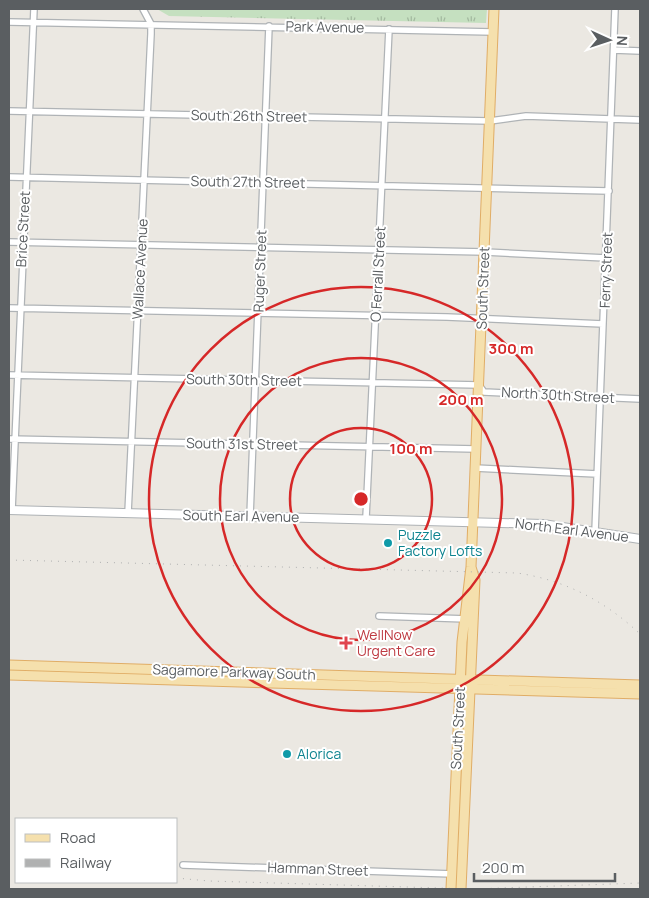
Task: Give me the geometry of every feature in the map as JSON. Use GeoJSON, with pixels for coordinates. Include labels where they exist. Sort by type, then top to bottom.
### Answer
{"type":"FeatureCollection","features":[{"type":"Feature","properties":{"kind":"main road","name":"South Street"},"geometry":{"type":"LineString","coordinates":[[452,889],[462,642],[467,619],[468,578],[471,567],[494,9]]}},
{"type":"Feature","properties":{"kind":"main road","name":"South Street"},"geometry":{"type":"LineString","coordinates":[[461,889],[475,577],[471,567]]}},
{"type":"Feature","properties":{"kind":"main road","name":"Sagamore Parkway South"},"geometry":{"type":"LineString","coordinates":[[9,665],[470,678],[640,685]]}},
{"type":"Feature","properties":{"kind":"main road","name":"Sagamore Parkway South"},"geometry":{"type":"LineString","coordinates":[[9,675],[260,681],[460,690],[640,694]]}},
{"type":"Feature","properties":{"kind":"street","name":"Brice Street"},"geometry":{"type":"LineString","coordinates":[[10,510],[11,439],[17,375],[34,9]]}},
{"type":"Feature","properties":{"kind":"street"},"geometry":{"type":"LineString","coordinates":[[143,9],[154,24]]}},
{"type":"Feature","properties":{"kind":"street","name":"Ferry Street"},"geometry":{"type":"LineString","coordinates":[[595,532],[615,9]]}},
{"type":"Feature","properties":{"kind":"street","name":"Park Avenue"},"geometry":{"type":"LineString","coordinates":[[9,22],[493,32]]}},
{"type":"Feature","properties":{"kind":"street","name":"Wallace Avenue"},"geometry":{"type":"LineString","coordinates":[[128,513],[147,114],[154,24]]}},
{"type":"Feature","properties":{"kind":"street","name":"Ruger Street"},"geometry":{"type":"LineString","coordinates":[[250,516],[269,26]]}},
{"type":"Feature","properties":{"kind":"street","name":"O Ferrall Street"},"geometry":{"type":"LineString","coordinates":[[366,518],[388,29]]}},
{"type":"Feature","properties":{"kind":"street"},"geometry":{"type":"LineString","coordinates":[[614,50],[640,51]]}},
{"type":"Feature","properties":{"kind":"street","name":"South 26th Street"},"geometry":{"type":"LineString","coordinates":[[9,111],[490,121],[526,116],[640,120]]}},
{"type":"Feature","properties":{"kind":"street","name":"South 27th Street"},"geometry":{"type":"LineString","coordinates":[[9,177],[609,191]]}},
{"type":"Feature","properties":{"kind":"street"},"geometry":{"type":"LineString","coordinates":[[9,242],[485,252],[606,258]]}},
{"type":"Feature","properties":{"kind":"street"},"geometry":{"type":"LineString","coordinates":[[9,308],[258,315],[482,318],[603,324]]}},
{"type":"Feature","properties":{"kind":"street","name":"South 30th Street"},"geometry":{"type":"LineString","coordinates":[[9,374],[479,385]]}},
{"type":"Feature","properties":{"kind":"street","name":"North 30th Street"},"geometry":{"type":"LineString","coordinates":[[479,385],[484,392],[640,399]]}},
{"type":"Feature","properties":{"kind":"street","name":"South 31st Street"},"geometry":{"type":"LineString","coordinates":[[11,439],[476,449]]}},
{"type":"Feature","properties":{"kind":"street"},"geometry":{"type":"LineString","coordinates":[[475,468],[597,474]]}},
{"type":"Feature","properties":{"kind":"street","name":"South Earl Avenue"},"geometry":{"type":"LineString","coordinates":[[10,510],[473,522]]}},
{"type":"Feature","properties":{"kind":"street","name":"North Earl Avenue"},"geometry":{"type":"LineString","coordinates":[[473,522],[543,524],[640,539]]}},
{"type":"Feature","properties":{"kind":"street"},"geometry":{"type":"LineString","coordinates":[[379,616],[467,619]]}},
{"type":"Feature","properties":{"kind":"street","name":"Hamman Street"},"geometry":{"type":"LineString","coordinates":[[183,865],[452,874]]}},
{"type":"Feature","properties":{"kind":"green space"},"geometry":{"type":"Polygon","coordinates":[[[157,9],[487,9],[486,23],[169,16],[157,9]]]}},
{"type":"Feature","properties":{"kind":"railway"},"geometry":{"type":"LineString","coordinates":[[9,560],[517,573],[552,581],[583,594],[613,612],[640,634]]}},
{"type":"Feature","properties":{"kind":"railway"},"geometry":{"type":"LineString","coordinates":[[9,875],[15,875]]}},
{"type":"Feature","properties":{"kind":"railway"},"geometry":{"type":"LineString","coordinates":[[178,878],[209,881],[473,889],[640,883]]}},
{"type":"Feature","properties":{"kind":"place","name":"Puzzle Factory Lofts"},"geometry":{"type":"Point","coordinates":[388,543]}},
{"type":"Feature","properties":{"kind":"place","name":"WellNow Urgent Care"},"geometry":{"type":"Point","coordinates":[346,643]}},
{"type":"Feature","properties":{"kind":"place","name":"Alorica"},"geometry":{"type":"Point","coordinates":[287,754]}}]}
